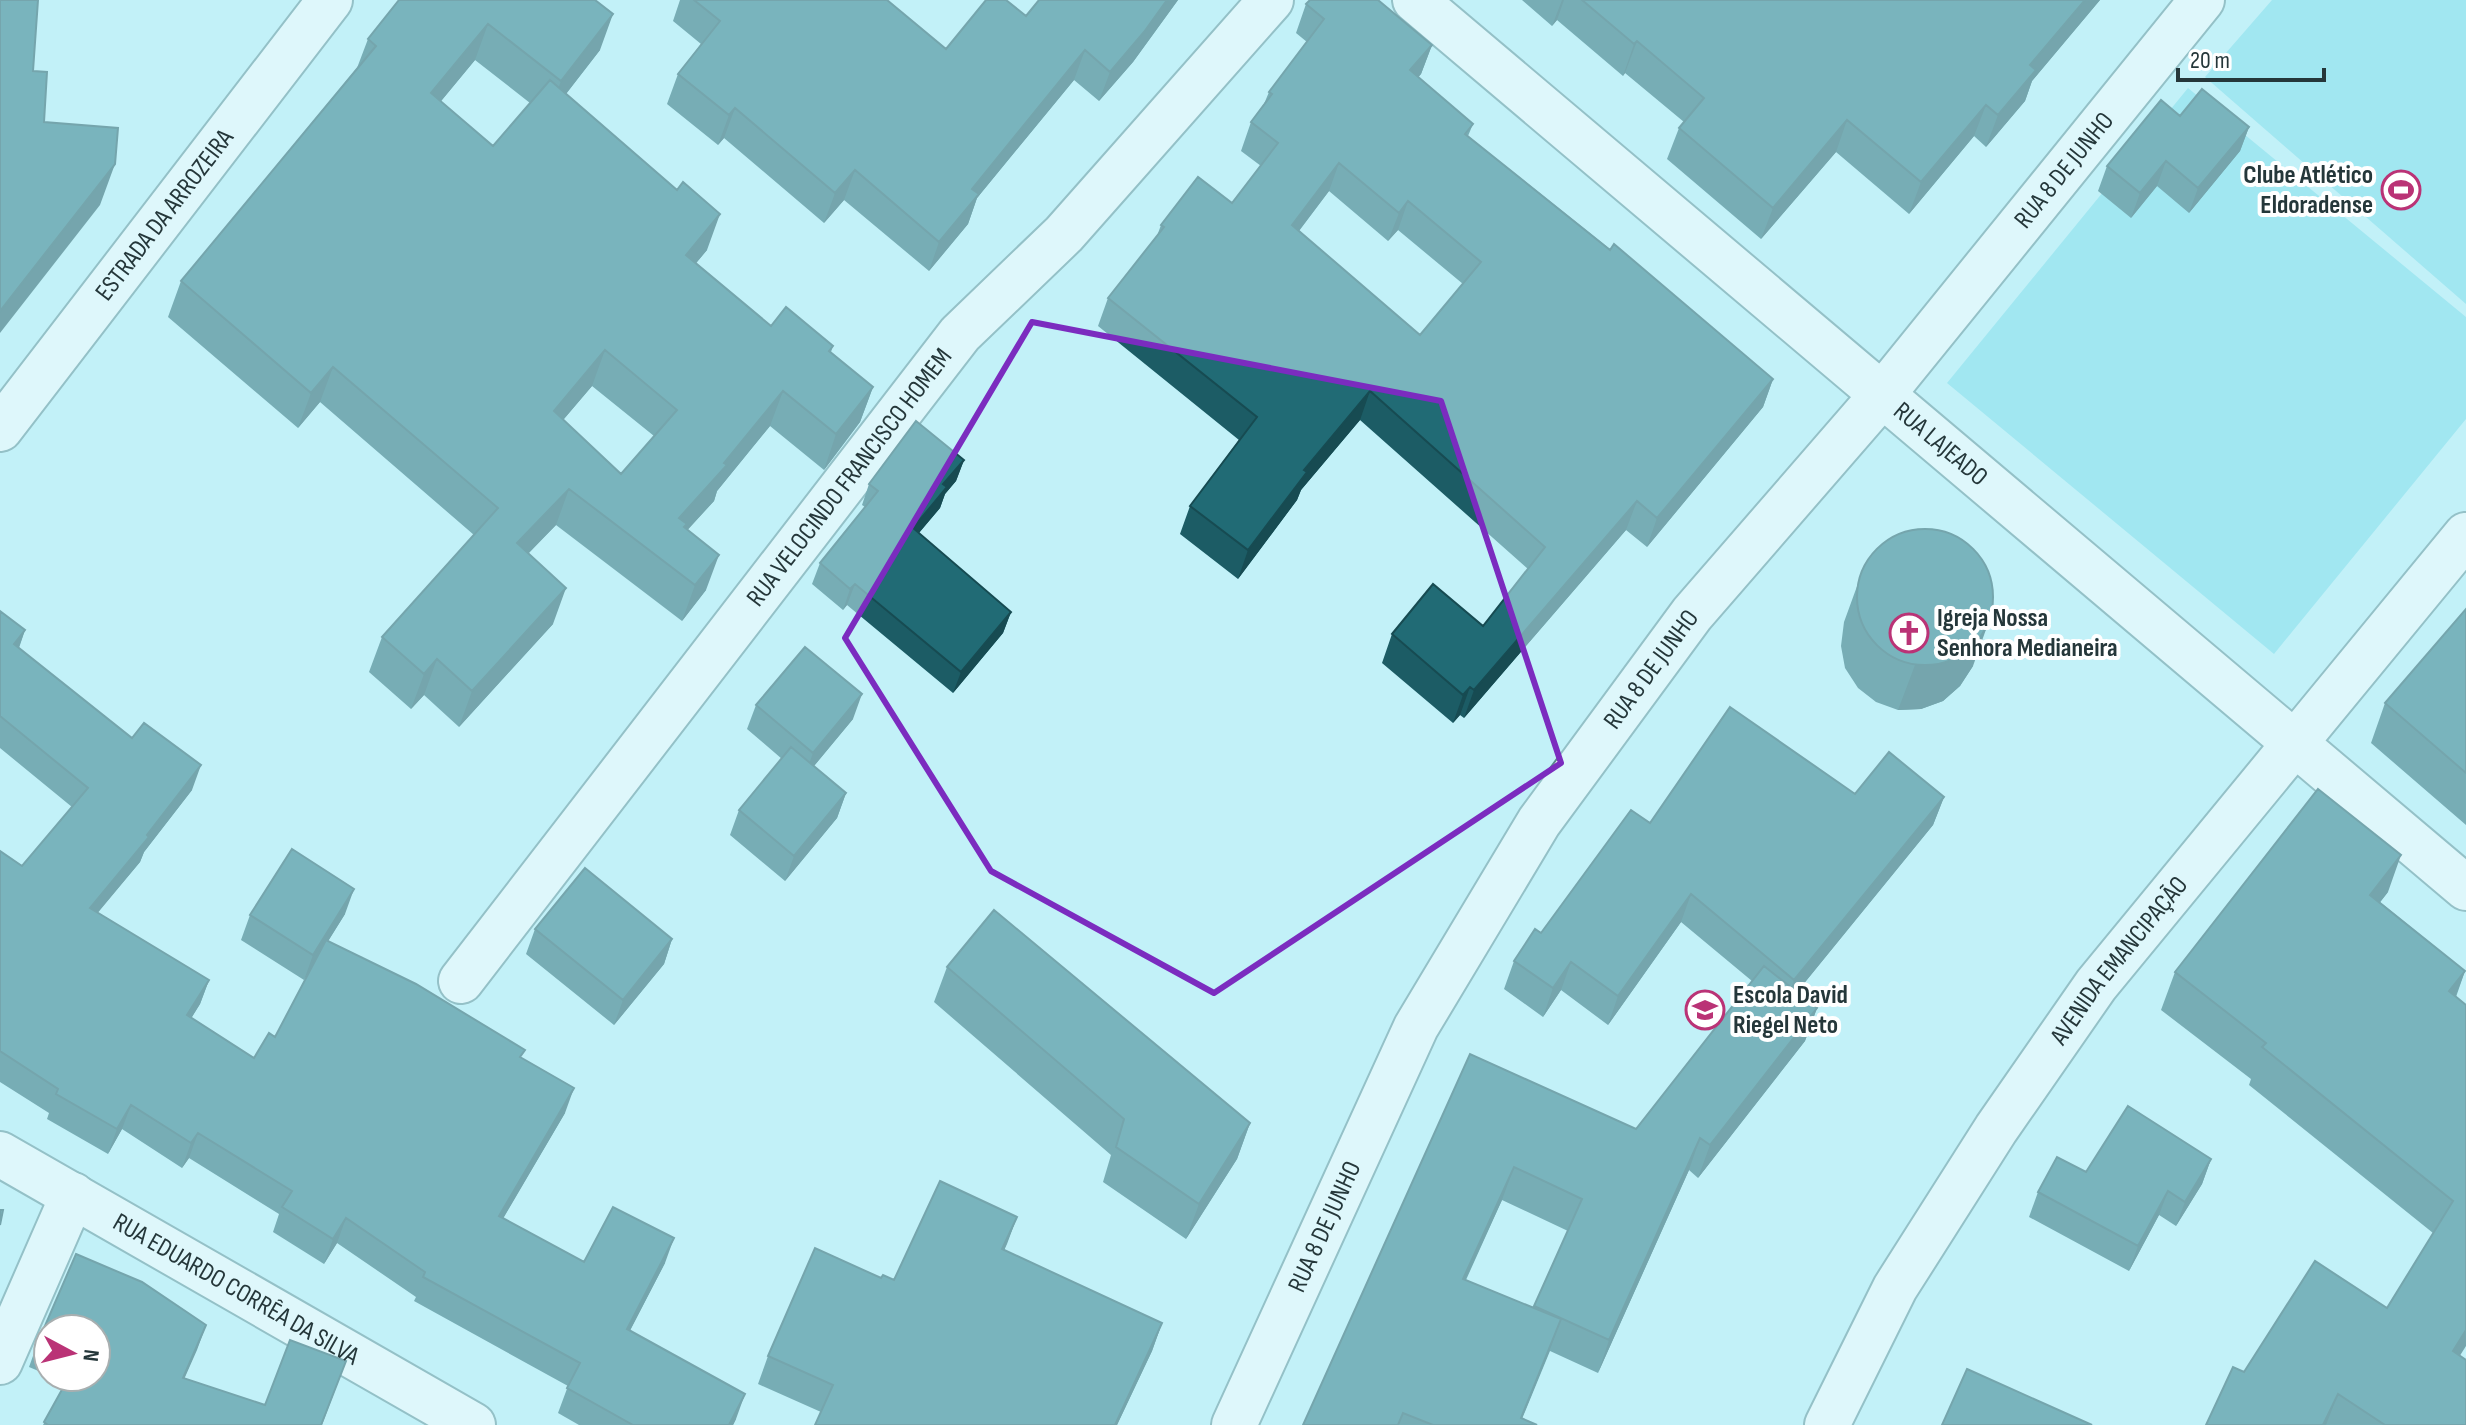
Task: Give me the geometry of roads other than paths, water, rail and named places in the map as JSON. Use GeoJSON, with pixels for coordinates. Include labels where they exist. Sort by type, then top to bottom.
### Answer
{"type":"FeatureCollection","features":[{"type":"Feature","properties":{"kind":"street","name":"ESTRADA DA ARROZEIRA"},"geometry":{"type":"LineString","coordinates":[[0,429],[330,0]]}},
{"type":"Feature","properties":{"kind":"street","name":"RUA VELOCINDO FRANCISCO HOMEM"},"geometry":{"type":"LineString","coordinates":[[461,981],[960,334],[1064,234],[1271,0]]}},
{"type":"Feature","properties":{"kind":"street","name":"RUA LAJEADO"},"geometry":{"type":"LineString","coordinates":[[1415,0],[2466,888]]}},
{"type":"Feature","properties":{"kind":"street","name":"RUA 8 DE JUNHO"},"geometry":{"type":"LineString","coordinates":[[1234,1425],[1416,1027],[1539,822],[1692,614],[1882,395],[2202,0]]}},
{"type":"Feature","properties":{"kind":"street","name":"AVENIDA EMANCIPAÇÃO"},"geometry":{"type":"LineString","coordinates":[[1827,1425],[1895,1288],[2014,1103],[2096,985],[2466,535]]}},
{"type":"Feature","properties":{"kind":"street","name":"RUA EDUARDO CORRÊA DA SILVA"},"geometry":{"type":"LineString","coordinates":[[0,1154],[473,1425]]}},
{"type":"Feature","properties":{"kind":"street"},"geometry":{"type":"LineString","coordinates":[[0,1362],[73,1195]]}},
{"type":"Feature","properties":{"kind":"place","name":"Clube Atlético Eldoradense"},"geometry":{"type":"Point","coordinates":[2401,190]}},
{"type":"Feature","properties":{"kind":"place","name":"Igreja Nossa Senhora Medianeira"},"geometry":{"type":"Point","coordinates":[1909,633]}},
{"type":"Feature","properties":{"kind":"place","name":"Escola David Riegel Neto"},"geometry":{"type":"Point","coordinates":[1705,1010]}}]}
